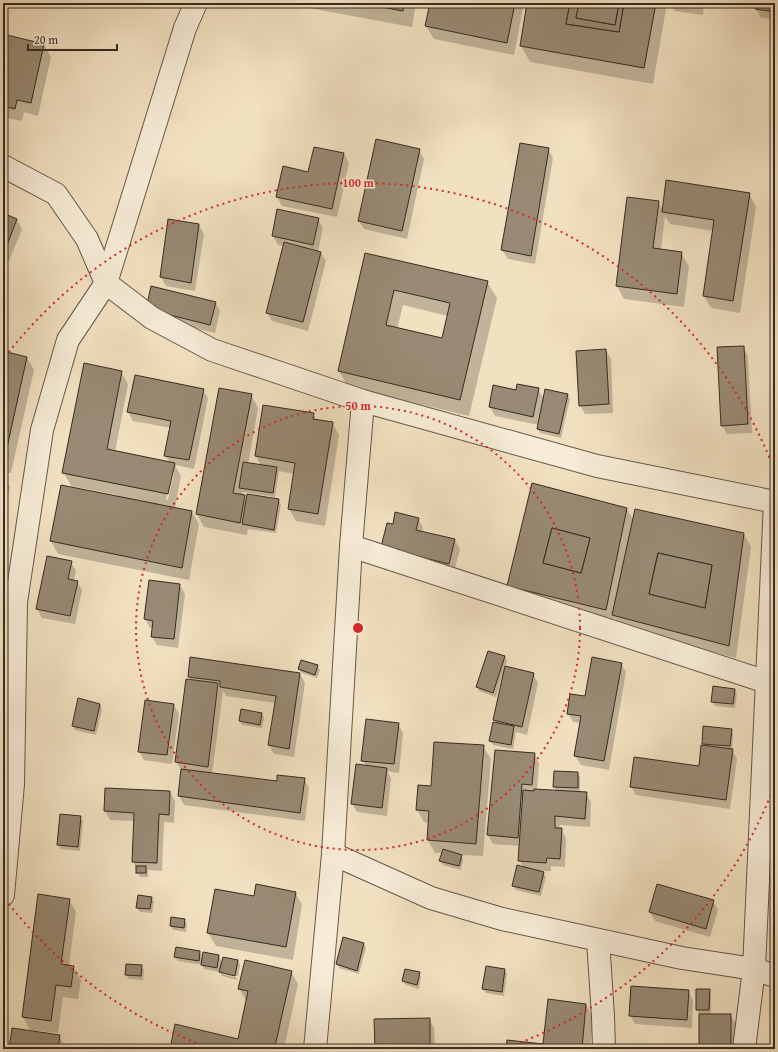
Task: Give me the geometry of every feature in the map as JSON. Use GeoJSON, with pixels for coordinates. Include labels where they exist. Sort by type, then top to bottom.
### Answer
{"type":"FeatureCollection","features":[{"type":"Feature","properties":{"kind":"street"},"geometry":{"type":"LineString","coordinates":[[3,895],[13,784],[16,602],[42,430],[68,340],[106,282],[185,28],[196,3]]}},
{"type":"Feature","properties":{"kind":"street"},"geometry":{"type":"LineString","coordinates":[[3,166],[56,194],[87,239],[106,282],[152,318],[212,350],[363,401],[597,466],[775,502],[754,969],[744,1049]]}},
{"type":"Feature","properties":{"kind":"street"},"geometry":{"type":"LineString","coordinates":[[315,1049],[333,854],[351,546],[363,401]]}},
{"type":"Feature","properties":{"kind":"street"},"geometry":{"type":"LineString","coordinates":[[351,546],[767,682]]}},
{"type":"Feature","properties":{"kind":"street"},"geometry":{"type":"LineString","coordinates":[[333,854],[431,898],[502,919],[682,958],[754,969],[775,976]]}},
{"type":"Feature","properties":{"kind":"street"},"geometry":{"type":"LineString","coordinates":[[598,940],[604,1049]]}},
{"type":"Feature","properties":{"kind":"building"},"geometry":{"type":"Polygon","coordinates":[[[359,3],[404,3],[403,11],[359,3]]]}},
{"type":"Feature","properties":{"kind":"building"},"geometry":{"type":"Polygon","coordinates":[[[430,3],[515,3],[507,43],[425,26],[430,3]]]}},
{"type":"Feature","properties":{"kind":"building"},"geometry":{"type":"Polygon","coordinates":[[[527,3],[570,3],[566,24],[619,32],[624,3],[656,3],[644,68],[520,46],[527,3]]]}},
{"type":"Feature","properties":{"kind":"building"},"geometry":{"type":"Polygon","coordinates":[[[570,3],[579,3],[576,18],[615,25],[619,3],[624,3],[619,32],[566,24],[570,3]]]}},
{"type":"Feature","properties":{"kind":"building"},"geometry":{"type":"Polygon","coordinates":[[[579,3],[619,3],[615,25],[576,18],[579,3]]]}},
{"type":"Feature","properties":{"kind":"building"},"geometry":{"type":"Polygon","coordinates":[[[673,3],[698,3],[698,7],[673,3]]]}},
{"type":"Feature","properties":{"kind":"building"},"geometry":{"type":"Polygon","coordinates":[[[756,3],[775,3],[775,12],[755,9],[756,3]]]}},
{"type":"Feature","properties":{"kind":"building"},"geometry":{"type":"Polygon","coordinates":[[[3,34],[44,44],[31,103],[17,100],[15,109],[3,106],[3,34]]]}},
{"type":"Feature","properties":{"kind":"building"},"geometry":{"type":"Polygon","coordinates":[[[376,139],[420,149],[402,231],[358,221],[376,139]]]}},
{"type":"Feature","properties":{"kind":"building"},"geometry":{"type":"Polygon","coordinates":[[[520,143],[549,148],[531,256],[501,250],[520,143]]]}},
{"type":"Feature","properties":{"kind":"building"},"geometry":{"type":"Polygon","coordinates":[[[314,147],[344,153],[332,209],[276,197],[283,166],[308,172],[314,147]]]}},
{"type":"Feature","properties":{"kind":"building"},"geometry":{"type":"Polygon","coordinates":[[[666,180],[750,193],[733,301],[703,296],[714,220],[662,212],[666,180]]]}},
{"type":"Feature","properties":{"kind":"building"},"geometry":{"type":"Polygon","coordinates":[[[627,197],[659,201],[653,248],[682,252],[677,294],[616,286],[627,197]]]}},
{"type":"Feature","properties":{"kind":"building"},"geometry":{"type":"Polygon","coordinates":[[[277,209],[319,218],[313,245],[272,236],[277,209]]]}},
{"type":"Feature","properties":{"kind":"building"},"geometry":{"type":"Polygon","coordinates":[[[3,213],[17,219],[4,253],[3,252],[3,213]]]}},
{"type":"Feature","properties":{"kind":"building"},"geometry":{"type":"Polygon","coordinates":[[[168,219],[199,224],[191,283],[160,277],[168,219]]]}},
{"type":"Feature","properties":{"kind":"building"},"geometry":{"type":"Polygon","coordinates":[[[284,242],[321,252],[303,322],[266,313],[284,242]]]}},
{"type":"Feature","properties":{"kind":"building"},"geometry":{"type":"Polygon","coordinates":[[[365,253],[488,281],[460,400],[338,371],[365,253]],[[394,290],[386,325],[442,338],[450,303],[394,290]]]}},
{"type":"Feature","properties":{"kind":"building"},"geometry":{"type":"Polygon","coordinates":[[[151,286],[216,302],[210,325],[146,309],[151,286]]]}},
{"type":"Feature","properties":{"kind":"building"},"geometry":{"type":"Polygon","coordinates":[[[744,346],[748,424],[721,426],[717,347],[744,346]]]}},
{"type":"Feature","properties":{"kind":"building"},"geometry":{"type":"Polygon","coordinates":[[[606,349],[609,404],[579,406],[576,351],[606,349]]]}},
{"type":"Feature","properties":{"kind":"building"},"geometry":{"type":"Polygon","coordinates":[[[3,351],[27,357],[4,461],[3,461],[3,351]]]}},
{"type":"Feature","properties":{"kind":"building"},"geometry":{"type":"Polygon","coordinates":[[[84,363],[122,371],[107,449],[175,463],[168,494],[62,473],[84,363]]]}},
{"type":"Feature","properties":{"kind":"building"},"geometry":{"type":"Polygon","coordinates":[[[135,375],[204,389],[189,460],[164,456],[171,421],[127,412],[135,375]]]}},
{"type":"Feature","properties":{"kind":"building"},"geometry":{"type":"Polygon","coordinates":[[[517,384],[539,388],[533,417],[489,407],[493,385],[516,390],[517,384]]]}},
{"type":"Feature","properties":{"kind":"building"},"geometry":{"type":"Polygon","coordinates":[[[219,388],[252,394],[233,493],[245,495],[240,523],[196,514],[219,388]]]}},
{"type":"Feature","properties":{"kind":"building"},"geometry":{"type":"Polygon","coordinates":[[[545,389],[568,394],[559,434],[537,429],[545,389]]]}},
{"type":"Feature","properties":{"kind":"building"},"geometry":{"type":"Polygon","coordinates":[[[263,405],[314,413],[313,419],[333,422],[318,514],[288,509],[295,463],[255,456],[263,405]]]}},
{"type":"Feature","properties":{"kind":"building"},"geometry":{"type":"Polygon","coordinates":[[[243,462],[277,467],[273,493],[239,488],[243,462]]]}},
{"type":"Feature","properties":{"kind":"building"},"geometry":{"type":"Polygon","coordinates":[[[532,483],[627,508],[606,610],[507,586],[532,483]],[[552,528],[543,563],[581,573],[590,538],[552,528]]]}},
{"type":"Feature","properties":{"kind":"building"},"geometry":{"type":"Polygon","coordinates":[[[61,485],[192,511],[182,568],[50,541],[61,485]]]}},
{"type":"Feature","properties":{"kind":"building"},"geometry":{"type":"Polygon","coordinates":[[[247,494],[279,499],[274,530],[242,524],[247,494]]]}},
{"type":"Feature","properties":{"kind":"building"},"geometry":{"type":"Polygon","coordinates":[[[635,509],[744,533],[729,646],[612,615],[635,509]],[[658,553],[649,594],[705,608],[712,565],[658,553]]]}},
{"type":"Feature","properties":{"kind":"building"},"geometry":{"type":"Polygon","coordinates":[[[395,512],[419,518],[416,530],[455,539],[449,564],[381,547],[387,523],[393,524],[395,512]]]}},
{"type":"Feature","properties":{"kind":"building"},"geometry":{"type":"Polygon","coordinates":[[[552,528],[590,538],[581,573],[543,563],[552,528]]]}},
{"type":"Feature","properties":{"kind":"building"},"geometry":{"type":"Polygon","coordinates":[[[658,553],[712,565],[705,608],[649,594],[658,553]]]}},
{"type":"Feature","properties":{"kind":"building"},"geometry":{"type":"Polygon","coordinates":[[[47,556],[72,561],[68,579],[78,581],[70,616],[36,609],[47,556]]]}},
{"type":"Feature","properties":{"kind":"building"},"geometry":{"type":"Polygon","coordinates":[[[149,580],[180,584],[174,639],[151,637],[153,621],[144,619],[149,580]]]}},
{"type":"Feature","properties":{"kind":"building"},"geometry":{"type":"Polygon","coordinates":[[[488,651],[505,656],[493,693],[476,687],[488,651]]]}},
{"type":"Feature","properties":{"kind":"building"},"geometry":{"type":"Polygon","coordinates":[[[190,657],[300,673],[289,749],[268,745],[276,696],[220,687],[220,681],[188,677],[190,657]]]}},
{"type":"Feature","properties":{"kind":"building"},"geometry":{"type":"Polygon","coordinates":[[[592,657],[622,663],[604,761],[574,756],[581,716],[567,714],[570,694],[585,696],[592,657]]]}},
{"type":"Feature","properties":{"kind":"building"},"geometry":{"type":"Polygon","coordinates":[[[301,660],[318,665],[315,675],[298,669],[301,660]]]}},
{"type":"Feature","properties":{"kind":"building"},"geometry":{"type":"Polygon","coordinates":[[[505,666],[534,673],[522,727],[493,720],[505,666]]]}},
{"type":"Feature","properties":{"kind":"building"},"geometry":{"type":"Polygon","coordinates":[[[186,679],[218,683],[208,767],[175,762],[186,679]]]}},
{"type":"Feature","properties":{"kind":"building"},"geometry":{"type":"Polygon","coordinates":[[[713,686],[735,689],[733,704],[711,702],[713,686]]]}},
{"type":"Feature","properties":{"kind":"building"},"geometry":{"type":"Polygon","coordinates":[[[78,698],[100,704],[94,731],[72,726],[78,698]]]}},
{"type":"Feature","properties":{"kind":"building"},"geometry":{"type":"Polygon","coordinates":[[[145,700],[174,704],[167,755],[138,752],[145,700]]]}},
{"type":"Feature","properties":{"kind":"building"},"geometry":{"type":"Polygon","coordinates":[[[241,709],[262,713],[260,725],[239,721],[241,709]]]}},
{"type":"Feature","properties":{"kind":"building"},"geometry":{"type":"Polygon","coordinates":[[[366,719],[399,723],[394,764],[361,761],[366,719]]]}},
{"type":"Feature","properties":{"kind":"building"},"geometry":{"type":"Polygon","coordinates":[[[493,722],[514,726],[511,745],[489,741],[493,722]]]}},
{"type":"Feature","properties":{"kind":"building"},"geometry":{"type":"Polygon","coordinates":[[[703,726],[732,729],[730,746],[702,744],[703,726]]]}},
{"type":"Feature","properties":{"kind":"building"},"geometry":{"type":"Polygon","coordinates":[[[434,742],[484,745],[476,844],[427,840],[429,811],[416,810],[418,785],[431,786],[434,742]]]}},
{"type":"Feature","properties":{"kind":"building"},"geometry":{"type":"Polygon","coordinates":[[[701,745],[733,749],[726,800],[630,787],[634,757],[699,766],[701,745]]]}},
{"type":"Feature","properties":{"kind":"building"},"geometry":{"type":"Polygon","coordinates":[[[495,750],[535,753],[532,785],[522,784],[518,838],[487,835],[495,750]]]}},
{"type":"Feature","properties":{"kind":"building"},"geometry":{"type":"Polygon","coordinates":[[[356,764],[387,768],[382,808],[351,804],[356,764]]]}},
{"type":"Feature","properties":{"kind":"building"},"geometry":{"type":"Polygon","coordinates":[[[181,769],[277,781],[277,775],[305,778],[300,813],[178,796],[181,769]]]}},
{"type":"Feature","properties":{"kind":"building"},"geometry":{"type":"Polygon","coordinates":[[[554,771],[578,772],[578,788],[553,787],[554,771]]]}},
{"type":"Feature","properties":{"kind":"building"},"geometry":{"type":"Polygon","coordinates":[[[105,788],[170,791],[169,815],[159,814],[157,863],[132,862],[134,813],[104,811],[105,788]]]}},
{"type":"Feature","properties":{"kind":"building"},"geometry":{"type":"Polygon","coordinates":[[[534,789],[587,792],[585,819],[555,816],[555,828],[562,828],[560,859],[547,858],[546,863],[518,861],[523,790],[534,791],[534,789]]]}},
{"type":"Feature","properties":{"kind":"building"},"geometry":{"type":"Polygon","coordinates":[[[60,814],[81,816],[78,847],[57,845],[60,814]]]}},
{"type":"Feature","properties":{"kind":"building"},"geometry":{"type":"Polygon","coordinates":[[[443,849],[462,855],[459,866],[439,861],[443,849]]]}},
{"type":"Feature","properties":{"kind":"building"},"geometry":{"type":"Polygon","coordinates":[[[517,865],[544,872],[539,892],[512,886],[517,865]]]}},
{"type":"Feature","properties":{"kind":"building"},"geometry":{"type":"Polygon","coordinates":[[[136,866],[146,866],[146,873],[136,873],[136,866]]]}},
{"type":"Feature","properties":{"kind":"building"},"geometry":{"type":"Polygon","coordinates":[[[256,884],[296,892],[286,947],[207,933],[215,889],[254,896],[256,884]]]}},
{"type":"Feature","properties":{"kind":"building"},"geometry":{"type":"Polygon","coordinates":[[[657,884],[714,900],[706,929],[649,912],[657,884]]]}},
{"type":"Feature","properties":{"kind":"building"},"geometry":{"type":"Polygon","coordinates":[[[38,894],[70,899],[61,964],[74,966],[71,987],[56,985],[51,1021],[22,1017],[38,894]]]}},
{"type":"Feature","properties":{"kind":"building"},"geometry":{"type":"Polygon","coordinates":[[[138,895],[152,897],[150,909],[136,908],[138,895]]]}},
{"type":"Feature","properties":{"kind":"building"},"geometry":{"type":"Polygon","coordinates":[[[171,917],[185,919],[184,928],[170,926],[171,917]]]}},
{"type":"Feature","properties":{"kind":"building"},"geometry":{"type":"Polygon","coordinates":[[[343,937],[364,943],[357,971],[336,964],[343,937]]]}},
{"type":"Feature","properties":{"kind":"building"},"geometry":{"type":"Polygon","coordinates":[[[176,947],[200,951],[199,961],[174,957],[176,947]]]}},
{"type":"Feature","properties":{"kind":"building"},"geometry":{"type":"Polygon","coordinates":[[[203,952],[219,955],[217,968],[201,965],[203,952]]]}},
{"type":"Feature","properties":{"kind":"building"},"geometry":{"type":"Polygon","coordinates":[[[223,957],[238,960],[235,976],[219,972],[223,957]]]}},
{"type":"Feature","properties":{"kind":"building"},"geometry":{"type":"Polygon","coordinates":[[[245,960],[292,971],[275,1046],[285,1049],[170,1049],[175,1024],[238,1039],[248,991],[238,989],[245,960]]]}},
{"type":"Feature","properties":{"kind":"building"},"geometry":{"type":"Polygon","coordinates":[[[126,964],[142,965],[141,976],[125,975],[126,964]]]}},
{"type":"Feature","properties":{"kind":"building"},"geometry":{"type":"Polygon","coordinates":[[[486,966],[505,969],[502,992],[482,989],[486,966]]]}},
{"type":"Feature","properties":{"kind":"building"},"geometry":{"type":"Polygon","coordinates":[[[405,969],[420,972],[417,985],[402,981],[405,969]]]}},
{"type":"Feature","properties":{"kind":"building"},"geometry":{"type":"Polygon","coordinates":[[[631,986],[689,990],[687,1020],[629,1016],[631,986]]]}},
{"type":"Feature","properties":{"kind":"building"},"geometry":{"type":"Polygon","coordinates":[[[696,989],[710,989],[709,1010],[696,1010],[696,989]]]}},
{"type":"Feature","properties":{"kind":"building"},"geometry":{"type":"Polygon","coordinates":[[[548,999],[586,1004],[582,1049],[506,1049],[507,1040],[543,1044],[548,999]]]}},
{"type":"Feature","properties":{"kind":"building"},"geometry":{"type":"Polygon","coordinates":[[[699,1014],[731,1014],[731,1049],[699,1049],[699,1014]]]}},
{"type":"Feature","properties":{"kind":"building"},"geometry":{"type":"Polygon","coordinates":[[[430,1018],[430,1048],[375,1049],[374,1019],[430,1018]]]}},
{"type":"Feature","properties":{"kind":"building"},"geometry":{"type":"Polygon","coordinates":[[[12,1028],[60,1035],[58,1049],[9,1049],[12,1028]]]}}]}
